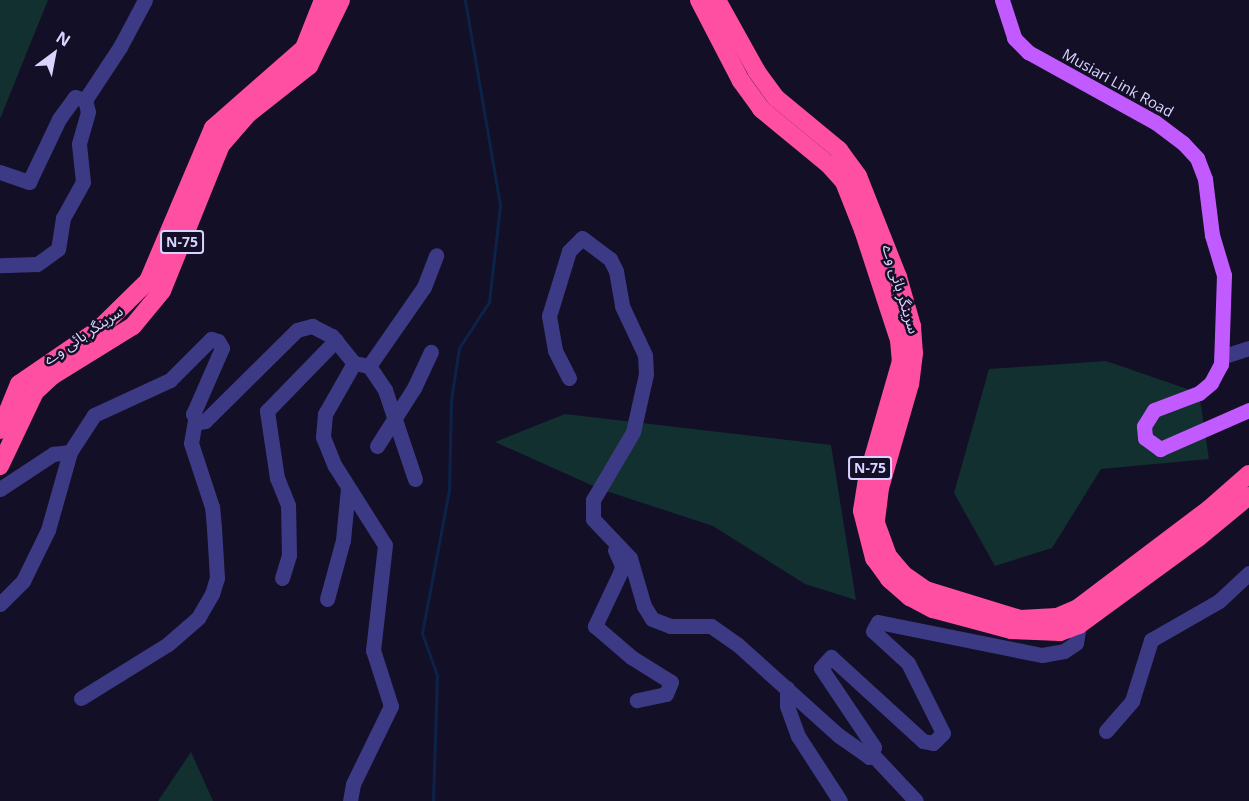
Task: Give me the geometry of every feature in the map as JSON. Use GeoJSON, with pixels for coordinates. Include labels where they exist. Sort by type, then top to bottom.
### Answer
{"type":"FeatureCollection","features":[{"type":"Feature","properties":{"kind":"highway","name":"سرینگر ہائی وے"},"geometry":{"type":"LineString","coordinates":[[0,430],[19,384],[98,330],[148,281],[213,128],[304,48],[323,0]]}},
{"type":"Feature","properties":{"kind":"highway","name":"سرینگر ہائی وے"},"geometry":{"type":"LineString","coordinates":[[0,466],[35,392],[52,376],[133,326],[162,291],[221,145],[248,114],[309,66],[341,0]]}},
{"type":"Feature","properties":{"kind":"highway","name":"سرینگر ہائی وے"},"geometry":{"type":"LineString","coordinates":[[699,0],[741,81],[761,109],[828,164],[844,182],[899,340],[901,361],[867,479],[862,511],[874,558],[888,579],[933,609],[1034,634],[1060,632],[1079,625],[1198,538],[1249,496]]}},
{"type":"Feature","properties":{"kind":"highway","name":"سرینگر ہائی وے"},"geometry":{"type":"LineString","coordinates":[[717,0],[757,72],[776,98],[839,150],[858,176],[898,277],[912,326],[914,353],[910,384],[880,488],[876,523],[888,556],[903,574],[926,590],[1020,619],[1057,617],[1078,608],[1209,509],[1249,474]]}},
{"type":"Feature","properties":{"kind":"main road","name":"Musiari Link Road"},"geometry":{"type":"LineString","coordinates":[[1002,0],[1014,38],[1028,52],[1155,122],[1183,143],[1197,158],[1205,179],[1212,236],[1224,275],[1221,357],[1212,383],[1199,393],[1154,410],[1144,426],[1145,438],[1160,449],[1249,410]]}},
{"type":"Feature","properties":{"kind":"street"},"geometry":{"type":"LineString","coordinates":[[0,265],[37,264],[58,249],[63,218],[83,182],[79,144],[88,112],[85,100],[120,47],[145,0]]}},
{"type":"Feature","properties":{"kind":"street"},"geometry":{"type":"LineString","coordinates":[[0,172],[29,182],[59,119],[75,97],[85,100]]}},
{"type":"Feature","properties":{"kind":"street"},"geometry":{"type":"LineString","coordinates":[[569,378],[555,350],[549,316],[569,251],[582,238],[610,259],[622,306],[645,355],[646,374],[633,432],[591,505],[592,519],[630,558],[644,606],[652,619],[670,626],[711,626],[787,688],[838,735],[869,757],[874,747],[821,668],[831,657],[923,741],[933,743],[943,733],[908,663],[873,631],[878,622],[1042,655],[1064,651],[1076,643],[1079,625]]}},
{"type":"Feature","properties":{"kind":"street"},"geometry":{"type":"LineString","coordinates":[[350,801],[353,784],[391,706],[373,650],[385,545],[348,488],[328,451],[321,429],[328,406],[424,287],[436,255]]}},
{"type":"Feature","properties":{"kind":"street"},"geometry":{"type":"LineString","coordinates":[[195,421],[205,421],[297,330],[312,326],[336,340],[385,390],[415,479]]}},
{"type":"Feature","properties":{"kind":"street"},"geometry":{"type":"LineString","coordinates":[[0,604],[23,581],[48,530],[69,452],[94,415],[170,380],[205,344],[216,339],[222,348],[195,407],[195,421],[190,443],[212,507],[217,579],[212,594],[198,618],[168,644],[81,698]]}},
{"type":"Feature","properties":{"kind":"street"},"geometry":{"type":"LineString","coordinates":[[282,578],[289,555],[288,505],[277,478],[267,411],[336,340]]}},
{"type":"Feature","properties":{"kind":"street"},"geometry":{"type":"LineString","coordinates":[[1221,357],[1249,348]]}},
{"type":"Feature","properties":{"kind":"street"},"geometry":{"type":"LineString","coordinates":[[377,446],[396,420],[431,352]]}},
{"type":"Feature","properties":{"kind":"street"},"geometry":{"type":"LineString","coordinates":[[0,489],[53,454],[69,452]]}},
{"type":"Feature","properties":{"kind":"street"},"geometry":{"type":"LineString","coordinates":[[327,599],[343,540],[348,488]]}},
{"type":"Feature","properties":{"kind":"street"},"geometry":{"type":"LineString","coordinates":[[609,539],[622,566],[595,626],[631,657],[671,682],[666,694],[637,700]]}},
{"type":"Feature","properties":{"kind":"street"},"geometry":{"type":"LineString","coordinates":[[1106,731],[1132,701],[1151,640],[1219,601],[1249,573]]}},
{"type":"Feature","properties":{"kind":"street"},"geometry":{"type":"LineString","coordinates":[[787,688],[787,706],[798,736],[840,801]]}},
{"type":"Feature","properties":{"kind":"street"},"geometry":{"type":"LineString","coordinates":[[872,754],[916,801]]}},
{"type":"Feature","properties":{"kind":"green space"},"geometry":{"type":"Polygon","coordinates":[[[0,0],[48,0],[0,119],[0,0]]]}},
{"type":"Feature","properties":{"kind":"green space"},"geometry":{"type":"Polygon","coordinates":[[[1106,361],[1199,393],[1209,459],[1101,469],[1052,548],[995,566],[954,493],[989,369],[1106,361]]]}},
{"type":"Feature","properties":{"kind":"green space"},"geometry":{"type":"Polygon","coordinates":[[[565,414],[831,445],[856,600],[805,584],[713,526],[600,489],[495,442],[565,414]]]}},
{"type":"Feature","properties":{"kind":"green space"},"geometry":{"type":"Polygon","coordinates":[[[191,752],[213,801],[158,801],[191,752]]]}},
{"type":"Feature","properties":{"kind":"waterway"},"geometry":{"type":"LineString","coordinates":[[433,801],[437,675],[422,633],[449,490],[451,400],[459,348],[489,302],[500,205],[465,0]]}}]}
